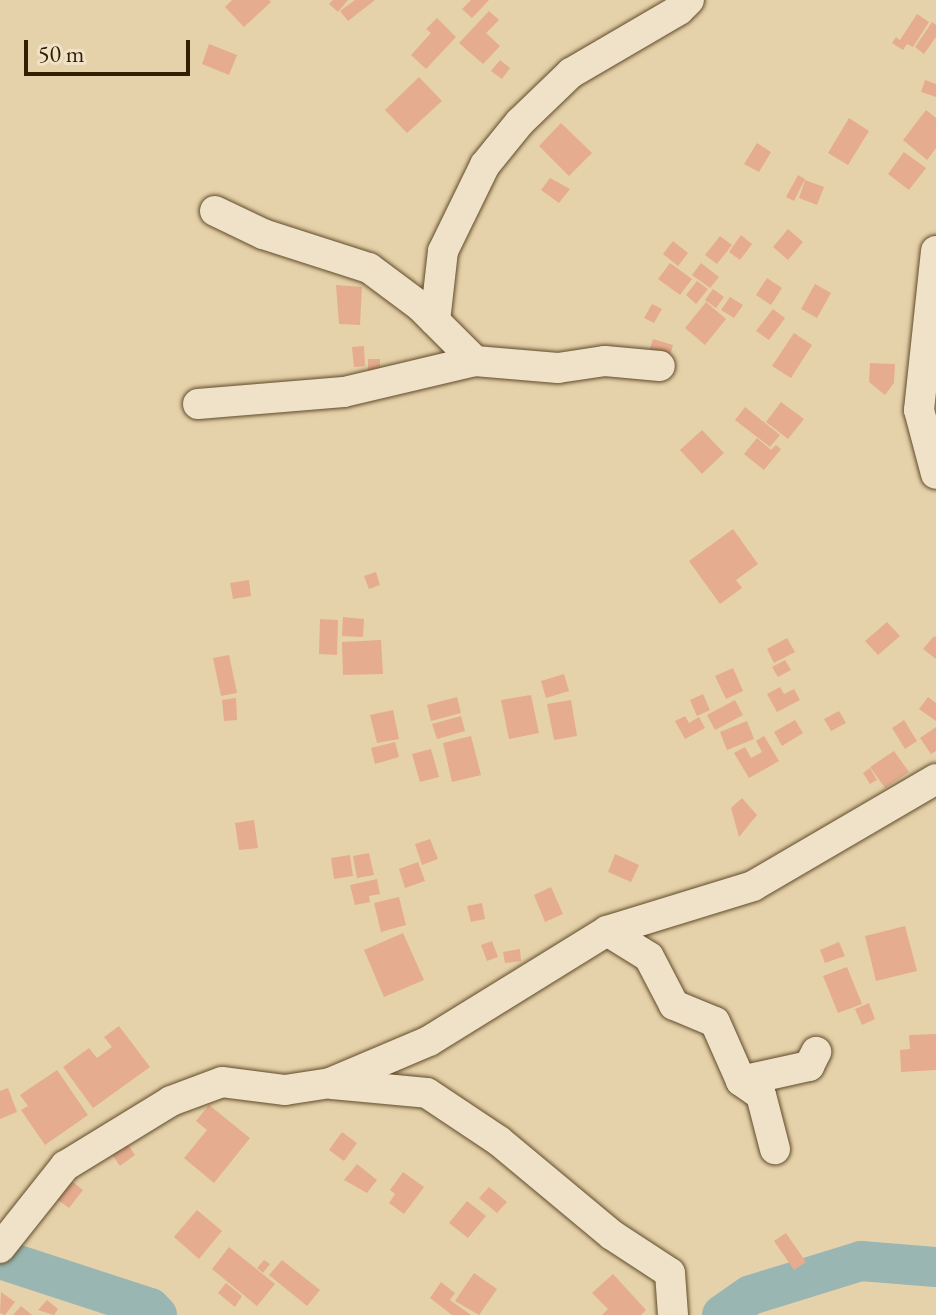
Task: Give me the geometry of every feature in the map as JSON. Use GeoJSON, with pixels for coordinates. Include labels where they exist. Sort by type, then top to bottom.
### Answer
{"type":"FeatureCollection","features":[{"type":"Feature","properties":{"kind":"street"},"geometry":{"type":"LineString","coordinates":[[435,321],[443,251],[485,165],[520,122],[571,73],[679,10],[689,0]]}},
{"type":"Feature","properties":{"kind":"street"},"geometry":{"type":"LineString","coordinates":[[215,211],[263,234],[369,268],[435,321],[475,361]]}},
{"type":"Feature","properties":{"kind":"street"},"geometry":{"type":"LineString","coordinates":[[936,251],[919,410],[936,474]]}},
{"type":"Feature","properties":{"kind":"street"},"geometry":{"type":"LineString","coordinates":[[198,404],[344,392],[475,361],[558,368],[605,361],[660,366]]}},
{"type":"Feature","properties":{"kind":"street"},"geometry":{"type":"LineString","coordinates":[[5,1240],[65,1166],[171,1101],[222,1082],[285,1090],[330,1083],[429,1041],[607,931],[753,886],[936,779]]}},
{"type":"Feature","properties":{"kind":"street"},"geometry":{"type":"LineString","coordinates":[[607,931],[649,957],[674,1005],[715,1022],[741,1081],[761,1095],[775,1149]]}},
{"type":"Feature","properties":{"kind":"street"},"geometry":{"type":"LineString","coordinates":[[741,1081],[809,1066],[816,1052]]}},
{"type":"Feature","properties":{"kind":"street"},"geometry":{"type":"LineString","coordinates":[[330,1083],[427,1093],[499,1141],[612,1235],[670,1273],[673,1315]]}},
{"type":"Feature","properties":{"kind":"building"},"geometry":{"type":"Polygon","coordinates":[[[232,0],[271,2],[244,27],[225,7],[232,0]]]}},
{"type":"Feature","properties":{"kind":"building"},"geometry":{"type":"Polygon","coordinates":[[[333,0],[348,0],[338,12],[329,4],[333,0]]]}},
{"type":"Feature","properties":{"kind":"building"},"geometry":{"type":"Polygon","coordinates":[[[355,0],[375,0],[348,21],[340,11],[355,0]]]}},
{"type":"Feature","properties":{"kind":"building"},"geometry":{"type":"Polygon","coordinates":[[[471,0],[489,0],[472,18],[462,9],[471,0]]]}},
{"type":"Feature","properties":{"kind":"building"},"geometry":{"type":"Polygon","coordinates":[[[489,11],[499,20],[486,33],[500,46],[483,64],[459,43],[489,11]]]}},
{"type":"Feature","properties":{"kind":"building"},"geometry":{"type":"Polygon","coordinates":[[[917,14],[929,22],[913,47],[907,44],[903,50],[892,43],[896,37],[900,40],[917,14]]]}},
{"type":"Feature","properties":{"kind":"building"},"geometry":{"type":"Polygon","coordinates":[[[437,18],[456,37],[426,69],[411,55],[431,33],[426,29],[437,18]]]}},
{"type":"Feature","properties":{"kind":"building"},"geometry":{"type":"Polygon","coordinates":[[[932,22],[936,25],[936,37],[924,54],[915,47],[932,22]]]}},
{"type":"Feature","properties":{"kind":"building"},"geometry":{"type":"Polygon","coordinates":[[[209,44],[237,55],[229,75],[202,64],[209,44]]]}},
{"type":"Feature","properties":{"kind":"building"},"geometry":{"type":"Polygon","coordinates":[[[500,60],[510,68],[502,79],[491,71],[500,60]]]}},
{"type":"Feature","properties":{"kind":"building"},"geometry":{"type":"Polygon","coordinates":[[[419,77],[442,101],[407,133],[385,110],[419,77]]]}},
{"type":"Feature","properties":{"kind":"building"},"geometry":{"type":"Polygon","coordinates":[[[925,80],[936,84],[936,97],[921,92],[925,80]]]}},
{"type":"Feature","properties":{"kind":"building"},"geometry":{"type":"Polygon","coordinates":[[[926,110],[936,118],[936,148],[927,160],[903,140],[926,110]]]}},
{"type":"Feature","properties":{"kind":"building"},"geometry":{"type":"Polygon","coordinates":[[[849,118],[869,131],[848,165],[828,153],[849,118]]]}},
{"type":"Feature","properties":{"kind":"building"},"geometry":{"type":"Polygon","coordinates":[[[561,123],[592,153],[569,176],[539,146],[561,123]]]}},
{"type":"Feature","properties":{"kind":"building"},"geometry":{"type":"Polygon","coordinates":[[[757,143],[771,152],[759,172],[744,164],[757,143]]]}},
{"type":"Feature","properties":{"kind":"building"},"geometry":{"type":"Polygon","coordinates":[[[904,152],[926,168],[909,190],[888,174],[904,152]]]}},
{"type":"Feature","properties":{"kind":"building"},"geometry":{"type":"Polygon","coordinates":[[[798,175],[805,179],[794,201],[786,197],[798,175]]]}},
{"type":"Feature","properties":{"kind":"building"},"geometry":{"type":"Polygon","coordinates":[[[550,178],[570,189],[559,203],[541,190],[550,178]]]}},
{"type":"Feature","properties":{"kind":"building"},"geometry":{"type":"Polygon","coordinates":[[[805,180],[824,187],[817,205],[799,198],[805,180]]]}},
{"type":"Feature","properties":{"kind":"building"},"geometry":{"type":"Polygon","coordinates":[[[788,229],[803,242],[788,260],[773,247],[788,229]]]}},
{"type":"Feature","properties":{"kind":"building"},"geometry":{"type":"Polygon","coordinates":[[[741,235],[752,244],[740,260],[729,252],[741,235]]]}},
{"type":"Feature","properties":{"kind":"building"},"geometry":{"type":"Polygon","coordinates":[[[720,236],[732,245],[717,264],[705,255],[720,236]]]}},
{"type":"Feature","properties":{"kind":"building"},"geometry":{"type":"Polygon","coordinates":[[[673,241],[688,253],[678,266],[663,254],[673,241]]]}},
{"type":"Feature","properties":{"kind":"building"},"geometry":{"type":"Polygon","coordinates":[[[670,263],[692,279],[680,295],[658,279],[670,263]]]}},
{"type":"Feature","properties":{"kind":"building"},"geometry":{"type":"Polygon","coordinates":[[[701,263],[719,277],[710,288],[692,275],[701,263]]]}},
{"type":"Feature","properties":{"kind":"building"},"geometry":{"type":"Polygon","coordinates":[[[767,278],[782,288],[771,305],[756,295],[767,278]]]}},
{"type":"Feature","properties":{"kind":"building"},"geometry":{"type":"Polygon","coordinates":[[[697,281],[708,289],[696,304],[686,295],[697,281]]]}},
{"type":"Feature","properties":{"kind":"building"},"geometry":{"type":"Polygon","coordinates":[[[815,284],[831,293],[817,318],[801,309],[815,284]]]}},
{"type":"Feature","properties":{"kind":"building"},"geometry":{"type":"Polygon","coordinates":[[[336,285],[362,287],[360,325],[339,324],[336,285]]]}},
{"type":"Feature","properties":{"kind":"building"},"geometry":{"type":"Polygon","coordinates":[[[713,289],[724,297],[716,308],[705,300],[713,289]]]}},
{"type":"Feature","properties":{"kind":"building"},"geometry":{"type":"Polygon","coordinates":[[[730,297],[743,305],[734,318],[721,310],[730,297]]]}},
{"type":"Feature","properties":{"kind":"building"},"geometry":{"type":"Polygon","coordinates":[[[706,302],[726,319],[705,345],[685,328],[706,302]]]}},
{"type":"Feature","properties":{"kind":"building"},"geometry":{"type":"Polygon","coordinates":[[[652,304],[662,309],[654,323],[644,318],[652,304]]]}},
{"type":"Feature","properties":{"kind":"building"},"geometry":{"type":"Polygon","coordinates":[[[773,309],[785,318],[769,340],[756,331],[773,309]]]}},
{"type":"Feature","properties":{"kind":"building"},"geometry":{"type":"Polygon","coordinates":[[[794,333],[812,345],[791,378],[772,366],[794,333]]]}},
{"type":"Feature","properties":{"kind":"building"},"geometry":{"type":"Polygon","coordinates":[[[653,339],[673,345],[668,363],[647,357],[653,339]]]}},
{"type":"Feature","properties":{"kind":"building"},"geometry":{"type":"Polygon","coordinates":[[[364,346],[365,366],[354,367],[352,347],[364,346]]]}},
{"type":"Feature","properties":{"kind":"building"},"geometry":{"type":"Polygon","coordinates":[[[368,359],[380,359],[380,379],[368,378],[368,359]]]}},
{"type":"Feature","properties":{"kind":"building"},"geometry":{"type":"Polygon","coordinates":[[[870,363],[895,364],[894,383],[885,395],[869,382],[870,363]]]}},
{"type":"Feature","properties":{"kind":"building"},"geometry":{"type":"Polygon","coordinates":[[[781,402],[804,419],[788,439],[766,422],[781,402]]]}},
{"type":"Feature","properties":{"kind":"building"},"geometry":{"type":"Polygon","coordinates":[[[745,407],[780,435],[770,447],[735,420],[745,407]]]}},
{"type":"Feature","properties":{"kind":"building"},"geometry":{"type":"Polygon","coordinates":[[[702,430],[724,453],[702,474],[680,450],[702,430]]]}},
{"type":"Feature","properties":{"kind":"building"},"geometry":{"type":"Polygon","coordinates":[[[757,438],[771,450],[776,445],[781,449],[764,470],[744,454],[757,438]]]}},
{"type":"Feature","properties":{"kind":"building"},"geometry":{"type":"Polygon","coordinates":[[[733,529],[758,564],[736,580],[742,588],[720,604],[689,561],[733,529]]]}},
{"type":"Feature","properties":{"kind":"building"},"geometry":{"type":"Polygon","coordinates":[[[376,572],[380,585],[369,589],[364,576],[376,572]]]}},
{"type":"Feature","properties":{"kind":"building"},"geometry":{"type":"Polygon","coordinates":[[[249,580],[251,596],[233,599],[230,583],[249,580]]]}},
{"type":"Feature","properties":{"kind":"building"},"geometry":{"type":"Polygon","coordinates":[[[343,617],[364,619],[363,637],[342,636],[343,617]]]}},
{"type":"Feature","properties":{"kind":"building"},"geometry":{"type":"Polygon","coordinates":[[[320,619],[338,620],[337,655],[319,654],[320,619]]]}},
{"type":"Feature","properties":{"kind":"building"},"geometry":{"type":"Polygon","coordinates":[[[887,622],[900,636],[878,655],[865,641],[887,622]]]}},
{"type":"Feature","properties":{"kind":"building"},"geometry":{"type":"Polygon","coordinates":[[[936,637],[936,659],[923,649],[936,637]]]}},
{"type":"Feature","properties":{"kind":"building"},"geometry":{"type":"Polygon","coordinates":[[[787,638],[795,652],[774,663],[767,649],[787,638]]]}},
{"type":"Feature","properties":{"kind":"building"},"geometry":{"type":"Polygon","coordinates":[[[381,640],[383,674],[343,675],[342,642],[381,640]]]}},
{"type":"Feature","properties":{"kind":"building"},"geometry":{"type":"Polygon","coordinates":[[[229,655],[237,693],[221,696],[213,658],[229,655]]]}},
{"type":"Feature","properties":{"kind":"building"},"geometry":{"type":"Polygon","coordinates":[[[785,660],[791,670],[778,677],[772,667],[785,660]]]}},
{"type":"Feature","properties":{"kind":"building"},"geometry":{"type":"Polygon","coordinates":[[[733,668],[743,691],[726,699],[715,676],[733,668]]]}},
{"type":"Feature","properties":{"kind":"building"},"geometry":{"type":"Polygon","coordinates":[[[564,674],[569,691],[546,698],[541,681],[564,674]]]}},
{"type":"Feature","properties":{"kind":"building"},"geometry":{"type":"Polygon","coordinates":[[[780,687],[784,694],[794,689],[800,700],[777,712],[767,694],[780,687]]]}},
{"type":"Feature","properties":{"kind":"building"},"geometry":{"type":"Polygon","coordinates":[[[703,694],[710,710],[697,716],[690,700],[703,694]]]}},
{"type":"Feature","properties":{"kind":"building"},"geometry":{"type":"Polygon","coordinates":[[[531,695],[539,733],[509,739],[501,700],[531,695]]]}},
{"type":"Feature","properties":{"kind":"building"},"geometry":{"type":"Polygon","coordinates":[[[457,697],[461,713],[431,721],[427,705],[457,697]]]}},
{"type":"Feature","properties":{"kind":"building"},"geometry":{"type":"Polygon","coordinates":[[[928,697],[936,703],[936,721],[919,709],[928,697]]]}},
{"type":"Feature","properties":{"kind":"building"},"geometry":{"type":"Polygon","coordinates":[[[236,698],[237,720],[224,721],[222,700],[236,698]]]}},
{"type":"Feature","properties":{"kind":"building"},"geometry":{"type":"Polygon","coordinates":[[[571,700],[577,736],[554,740],[547,704],[571,700]]]}},
{"type":"Feature","properties":{"kind":"building"},"geometry":{"type":"Polygon","coordinates":[[[735,700],[743,715],[715,730],[707,715],[735,700]]]}},
{"type":"Feature","properties":{"kind":"building"},"geometry":{"type":"Polygon","coordinates":[[[393,710],[399,739],[377,743],[370,715],[393,710]]]}},
{"type":"Feature","properties":{"kind":"building"},"geometry":{"type":"Polygon","coordinates":[[[839,711],[846,723],[831,731],[824,719],[839,711]]]}},
{"type":"Feature","properties":{"kind":"building"},"geometry":{"type":"Polygon","coordinates":[[[461,716],[465,731],[437,739],[432,724],[461,716]]]}},
{"type":"Feature","properties":{"kind":"building"},"geometry":{"type":"Polygon","coordinates":[[[685,716],[689,723],[699,717],[705,728],[685,739],[675,721],[685,716]]]}},
{"type":"Feature","properties":{"kind":"building"},"geometry":{"type":"Polygon","coordinates":[[[795,720],[803,733],[782,746],[774,732],[795,720]]]}},
{"type":"Feature","properties":{"kind":"building"},"geometry":{"type":"Polygon","coordinates":[[[904,720],[917,741],[905,749],[892,728],[904,720]]]}},
{"type":"Feature","properties":{"kind":"building"},"geometry":{"type":"Polygon","coordinates":[[[747,721],[754,739],[727,750],[720,732],[747,721]]]}},
{"type":"Feature","properties":{"kind":"building"},"geometry":{"type":"Polygon","coordinates":[[[936,727],[936,751],[931,754],[920,738],[936,727]]]}},
{"type":"Feature","properties":{"kind":"building"},"geometry":{"type":"Polygon","coordinates":[[[471,736],[481,775],[452,782],[443,743],[471,736]]]}},
{"type":"Feature","properties":{"kind":"building"},"geometry":{"type":"Polygon","coordinates":[[[764,736],[779,761],[749,778],[734,753],[745,747],[751,758],[762,752],[756,741],[764,736]]]}},
{"type":"Feature","properties":{"kind":"building"},"geometry":{"type":"Polygon","coordinates":[[[395,742],[399,757],[375,764],[371,748],[395,742]]]}},
{"type":"Feature","properties":{"kind":"building"},"geometry":{"type":"Polygon","coordinates":[[[431,749],[439,777],[420,782],[412,754],[431,749]]]}},
{"type":"Feature","properties":{"kind":"building"},"geometry":{"type":"Polygon","coordinates":[[[894,751],[909,772],[885,788],[870,767],[894,751]]]}},
{"type":"Feature","properties":{"kind":"building"},"geometry":{"type":"Polygon","coordinates":[[[870,768],[877,780],[870,784],[863,773],[870,768]]]}},
{"type":"Feature","properties":{"kind":"building"},"geometry":{"type":"Polygon","coordinates":[[[742,798],[757,815],[739,837],[731,808],[742,798]]]}},
{"type":"Feature","properties":{"kind":"building"},"geometry":{"type":"Polygon","coordinates":[[[254,820],[258,848],[239,850],[235,823],[254,820]]]}},
{"type":"Feature","properties":{"kind":"building"},"geometry":{"type":"Polygon","coordinates":[[[430,839],[438,859],[422,865],[415,844],[430,839]]]}},
{"type":"Feature","properties":{"kind":"building"},"geometry":{"type":"Polygon","coordinates":[[[369,853],[374,875],[357,878],[353,856],[369,853]]]}},
{"type":"Feature","properties":{"kind":"building"},"geometry":{"type":"Polygon","coordinates":[[[615,854],[639,865],[631,882],[608,872],[615,854]]]}},
{"type":"Feature","properties":{"kind":"building"},"geometry":{"type":"Polygon","coordinates":[[[350,855],[353,876],[334,879],[331,858],[350,855]]]}},
{"type":"Feature","properties":{"kind":"building"},"geometry":{"type":"Polygon","coordinates":[[[418,862],[425,881],[405,888],[399,869],[418,862]]]}},
{"type":"Feature","properties":{"kind":"building"},"geometry":{"type":"Polygon","coordinates":[[[377,879],[380,894],[369,896],[370,902],[355,905],[350,885],[377,879]]]}},
{"type":"Feature","properties":{"kind":"building"},"geometry":{"type":"Polygon","coordinates":[[[551,887],[563,914],[545,922],[534,895],[551,887]]]}},
{"type":"Feature","properties":{"kind":"building"},"geometry":{"type":"Polygon","coordinates":[[[399,897],[406,925],[381,932],[374,903],[399,897]]]}},
{"type":"Feature","properties":{"kind":"building"},"geometry":{"type":"Polygon","coordinates":[[[482,903],[485,919],[471,922],[467,906],[482,903]]]}},
{"type":"Feature","properties":{"kind":"building"},"geometry":{"type":"Polygon","coordinates":[[[905,926],[917,971],[876,981],[865,936],[905,926]]]}},
{"type":"Feature","properties":{"kind":"building"},"geometry":{"type":"Polygon","coordinates":[[[403,933],[424,980],[384,997],[364,950],[403,933]]]}},
{"type":"Feature","properties":{"kind":"building"},"geometry":{"type":"Polygon","coordinates":[[[492,941],[498,957],[487,961],[481,945],[492,941]]]}},
{"type":"Feature","properties":{"kind":"building"},"geometry":{"type":"Polygon","coordinates":[[[839,942],[845,956],[825,963],[820,950],[839,942]]]}},
{"type":"Feature","properties":{"kind":"building"},"geometry":{"type":"Polygon","coordinates":[[[520,949],[521,961],[505,963],[503,952],[520,949]]]}},
{"type":"Feature","properties":{"kind":"building"},"geometry":{"type":"Polygon","coordinates":[[[847,967],[862,1004],[838,1013],[823,976],[847,967]]]}},
{"type":"Feature","properties":{"kind":"building"},"geometry":{"type":"Polygon","coordinates":[[[869,1003],[875,1019],[862,1025],[855,1009],[869,1003]]]}},
{"type":"Feature","properties":{"kind":"building"},"geometry":{"type":"Polygon","coordinates":[[[119,1026],[150,1067],[93,1108],[63,1067],[89,1048],[97,1058],[112,1047],[104,1037],[119,1026]]]}},
{"type":"Feature","properties":{"kind":"building"},"geometry":{"type":"Polygon","coordinates":[[[936,1034],[936,1070],[901,1072],[900,1050],[910,1049],[909,1035],[936,1034]]]}},
{"type":"Feature","properties":{"kind":"building"},"geometry":{"type":"Polygon","coordinates":[[[57,1070],[88,1115],[45,1145],[21,1110],[28,1106],[20,1095],[57,1070]]]}},
{"type":"Feature","properties":{"kind":"building"},"geometry":{"type":"Polygon","coordinates":[[[8,1088],[17,1112],[0,1119],[0,1091],[8,1088]]]}},
{"type":"Feature","properties":{"kind":"building"},"geometry":{"type":"Polygon","coordinates":[[[209,1105],[250,1138],[214,1183],[184,1158],[207,1130],[196,1121],[209,1105]]]}},
{"type":"Feature","properties":{"kind":"building"},"geometry":{"type":"Polygon","coordinates":[[[342,1132],[357,1143],[344,1161],[329,1150],[342,1132]]]}},
{"type":"Feature","properties":{"kind":"building"},"geometry":{"type":"Polygon","coordinates":[[[126,1142],[135,1155],[120,1166],[111,1153],[126,1142]]]}},
{"type":"Feature","properties":{"kind":"building"},"geometry":{"type":"Polygon","coordinates":[[[357,1164],[377,1180],[367,1193],[344,1180],[357,1164]]]}},
{"type":"Feature","properties":{"kind":"building"},"geometry":{"type":"Polygon","coordinates":[[[403,1172],[424,1187],[404,1214],[389,1203],[395,1194],[390,1190],[403,1172]]]}},
{"type":"Feature","properties":{"kind":"building"},"geometry":{"type":"Polygon","coordinates":[[[69,1179],[83,1190],[69,1208],[54,1197],[69,1179]]]}},
{"type":"Feature","properties":{"kind":"building"},"geometry":{"type":"Polygon","coordinates":[[[489,1187],[507,1202],[497,1213],[479,1198],[489,1187]]]}},
{"type":"Feature","properties":{"kind":"building"},"geometry":{"type":"Polygon","coordinates":[[[467,1201],[486,1216],[468,1238],[449,1223],[467,1201]]]}},
{"type":"Feature","properties":{"kind":"building"},"geometry":{"type":"Polygon","coordinates":[[[197,1210],[222,1231],[199,1259],[174,1237],[197,1210]]]}},
{"type":"Feature","properties":{"kind":"building"},"geometry":{"type":"Polygon","coordinates":[[[786,1233],[806,1262],[794,1270],[774,1241],[786,1233]]]}},
{"type":"Feature","properties":{"kind":"building"},"geometry":{"type":"Polygon","coordinates":[[[229,1247],[275,1284],[257,1306],[212,1269],[229,1247]]]}},
{"type":"Feature","properties":{"kind":"building"},"geometry":{"type":"Polygon","coordinates":[[[264,1260],[270,1264],[263,1273],[257,1268],[264,1260]]]}},
{"type":"Feature","properties":{"kind":"building"},"geometry":{"type":"Polygon","coordinates":[[[282,1260],[320,1290],[307,1306],[269,1275],[282,1260]]]}},
{"type":"Feature","properties":{"kind":"building"},"geometry":{"type":"Polygon","coordinates":[[[474,1273],[497,1289],[479,1315],[455,1301],[474,1273]]]}},
{"type":"Feature","properties":{"kind":"building"},"geometry":{"type":"Polygon","coordinates":[[[613,1274],[646,1310],[641,1315],[602,1315],[608,1309],[592,1293],[613,1274]]]}},
{"type":"Feature","properties":{"kind":"building"},"geometry":{"type":"Polygon","coordinates":[[[441,1282],[455,1293],[450,1300],[471,1315],[452,1315],[430,1298],[441,1282]]]}},
{"type":"Feature","properties":{"kind":"building"},"geometry":{"type":"Polygon","coordinates":[[[226,1283],[242,1296],[235,1307],[218,1293],[226,1283]]]}},
{"type":"Feature","properties":{"kind":"building"},"geometry":{"type":"Polygon","coordinates":[[[1,1292],[15,1302],[5,1315],[0,1313],[1,1292]]]}},
{"type":"Feature","properties":{"kind":"building"},"geometry":{"type":"Polygon","coordinates":[[[47,1300],[58,1309],[54,1315],[38,1310],[47,1300]]]}},
{"type":"Feature","properties":{"kind":"building"},"geometry":{"type":"Polygon","coordinates":[[[21,1306],[32,1315],[13,1315],[21,1306]]]}},
{"type":"Feature","properties":{"kind":"waterway"},"geometry":{"type":"LineString","coordinates":[[0,1259],[150,1308],[157,1315]]}},
{"type":"Feature","properties":{"kind":"waterway"},"geometry":{"type":"LineString","coordinates":[[722,1315],[751,1295],[861,1261],[936,1267]]}}]}
